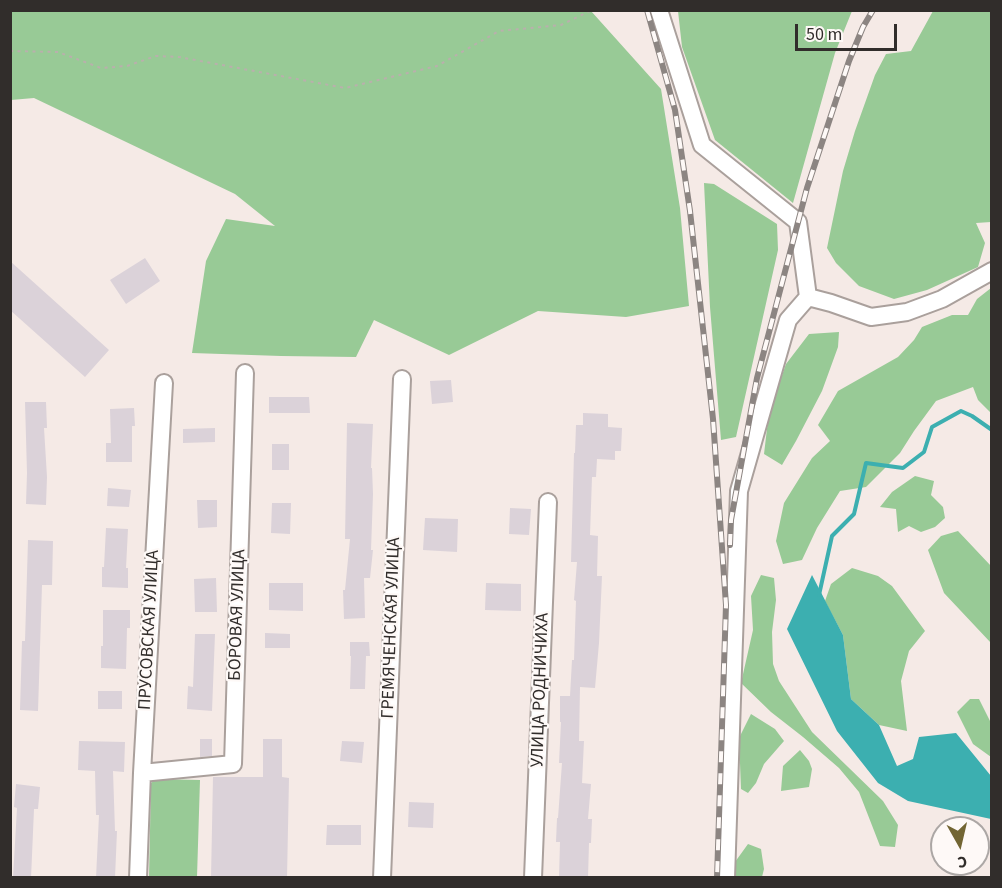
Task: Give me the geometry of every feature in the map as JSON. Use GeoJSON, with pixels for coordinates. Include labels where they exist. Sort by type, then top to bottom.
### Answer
{"type":"FeatureCollection","features":[{"type":"Feature","properties":{"kind":"street"},"geometry":{"type":"LineString","coordinates":[[659,10],[702,145],[798,222],[808,297],[788,320],[739,491],[726,878]]}},
{"type":"Feature","properties":{"kind":"street"},"geometry":{"type":"LineString","coordinates":[[808,297],[871,317],[908,312],[942,299],[992,271]]}},
{"type":"Feature","properties":{"kind":"street","name":"БОРОВАЯ УЛИЦА"},"geometry":{"type":"LineString","coordinates":[[142,773],[233,764],[245,373]]}},
{"type":"Feature","properties":{"kind":"street","name":"ГРЕМЯЧЕНСКАЯ УЛИЦА"},"geometry":{"type":"LineString","coordinates":[[382,878],[402,380]]}},
{"type":"Feature","properties":{"kind":"street","name":"ПРУСОВСКАЯ УЛИЦА"},"geometry":{"type":"LineString","coordinates":[[138,878],[164,383]]}},
{"type":"Feature","properties":{"kind":"street","name":"УЛИЦА РОДНИЧИХА"},"geometry":{"type":"LineString","coordinates":[[533,878],[548,502]]}},
{"type":"Feature","properties":{"kind":"path"},"geometry":{"type":"LineString","coordinates":[[10,51],[58,52],[101,68],[127,66],[156,56],[179,57],[345,88],[437,66],[499,31],[561,25],[592,10]]}},
{"type":"Feature","properties":{"kind":"green space"},"geometry":{"type":"Polygon","coordinates":[[[11,10],[591,11],[661,89],[680,208],[689,306],[626,317],[538,311],[449,355],[374,320],[356,357],[192,353],[206,261],[226,219],[275,226],[235,194],[34,98],[11,100],[11,10]]]}},
{"type":"Feature","properties":{"kind":"green space"},"geometry":{"type":"Polygon","coordinates":[[[678,11],[852,11],[835,53],[793,203],[715,140],[682,47],[678,11]]]}},
{"type":"Feature","properties":{"kind":"green space"},"geometry":{"type":"Polygon","coordinates":[[[933,11],[991,11],[991,222],[976,223],[985,243],[978,267],[927,290],[894,299],[859,286],[836,263],[827,248],[843,171],[875,75],[886,54],[911,51],[933,11]]]}},
{"type":"Feature","properties":{"kind":"green space"},"geometry":{"type":"Polygon","coordinates":[[[704,183],[714,184],[777,224],[778,250],[736,437],[721,440],[710,307],[704,183]]]}},
{"type":"Feature","properties":{"kind":"green space"},"geometry":{"type":"Polygon","coordinates":[[[991,288],[991,413],[978,400],[973,387],[936,401],[900,453],[866,487],[840,491],[817,528],[802,560],[783,564],[776,541],[784,503],[812,458],[830,441],[818,425],[838,391],[898,357],[914,340],[922,327],[952,315],[968,315],[977,299],[991,288]]]}},
{"type":"Feature","properties":{"kind":"green space"},"geometry":{"type":"Polygon","coordinates":[[[839,332],[838,347],[822,391],[782,465],[764,454],[769,412],[786,364],[809,334],[839,332]]]}},
{"type":"Feature","properties":{"kind":"green space"},"geometry":{"type":"Polygon","coordinates":[[[915,476],[934,481],[931,495],[943,507],[945,518],[935,527],[921,532],[909,526],[898,532],[896,509],[880,507],[892,492],[915,476]]]}},
{"type":"Feature","properties":{"kind":"green space"},"geometry":{"type":"Polygon","coordinates":[[[958,531],[991,566],[991,643],[944,593],[928,550],[941,536],[958,531]]]}},
{"type":"Feature","properties":{"kind":"green space"},"geometry":{"type":"Polygon","coordinates":[[[852,568],[878,576],[892,586],[925,631],[909,651],[901,681],[907,731],[879,725],[851,699],[843,635],[825,601],[831,584],[852,568]]]}},
{"type":"Feature","properties":{"kind":"green space"},"geometry":{"type":"Polygon","coordinates":[[[761,575],[774,578],[776,600],[772,632],[773,664],[779,681],[812,732],[883,801],[898,825],[895,847],[880,846],[859,792],[839,768],[771,712],[741,683],[753,630],[751,596],[761,575]]]}},
{"type":"Feature","properties":{"kind":"green space"},"geometry":{"type":"Polygon","coordinates":[[[970,699],[979,699],[991,723],[991,757],[973,744],[957,712],[970,699]]]}},
{"type":"Feature","properties":{"kind":"green space"},"geometry":{"type":"Polygon","coordinates":[[[751,714],[775,729],[784,741],[764,764],[756,783],[748,793],[741,789],[739,738],[751,714]]]}},
{"type":"Feature","properties":{"kind":"green space"},"geometry":{"type":"Polygon","coordinates":[[[800,750],[812,769],[809,787],[781,791],[783,766],[800,750]]]}},
{"type":"Feature","properties":{"kind":"green space"},"geometry":{"type":"Polygon","coordinates":[[[156,779],[200,780],[197,877],[149,878],[151,783],[156,779]]]}},
{"type":"Feature","properties":{"kind":"green space"},"geometry":{"type":"Polygon","coordinates":[[[748,844],[761,849],[764,869],[762,877],[736,877],[735,862],[748,844]]]}},
{"type":"Feature","properties":{"kind":"water"},"geometry":{"type":"Polygon","coordinates":[[[812,575],[843,635],[851,699],[879,725],[897,766],[913,759],[919,737],[956,733],[991,776],[991,819],[990,816],[977,816],[908,801],[878,783],[837,731],[787,629],[812,575]]]}},
{"type":"Feature","properties":{"kind":"building"},"geometry":{"type":"Polygon","coordinates":[[[145,258],[160,281],[126,304],[110,280],[145,258]]]}},
{"type":"Feature","properties":{"kind":"building"},"geometry":{"type":"Polygon","coordinates":[[[10,261],[109,350],[85,377],[10,310],[10,261]]]}},
{"type":"Feature","properties":{"kind":"building"},"geometry":{"type":"Polygon","coordinates":[[[451,380],[453,402],[432,404],[430,381],[451,380]]]}},
{"type":"Feature","properties":{"kind":"building"},"geometry":{"type":"Polygon","coordinates":[[[269,397],[309,397],[310,413],[269,413],[269,397]]]}},
{"type":"Feature","properties":{"kind":"building"},"geometry":{"type":"Polygon","coordinates":[[[25,402],[46,402],[47,428],[44,428],[46,505],[26,504],[25,402]]]}},
{"type":"Feature","properties":{"kind":"building"},"geometry":{"type":"Polygon","coordinates":[[[134,408],[132,462],[106,462],[106,443],[111,443],[110,409],[134,408]]]}},
{"type":"Feature","properties":{"kind":"building"},"geometry":{"type":"Polygon","coordinates":[[[583,413],[608,414],[608,427],[622,428],[621,451],[615,451],[615,460],[597,459],[596,477],[592,477],[590,535],[598,536],[597,576],[602,576],[595,688],[580,687],[579,741],[584,741],[582,783],[591,784],[588,819],[592,819],[588,878],[559,878],[560,842],[556,842],[562,763],[559,763],[560,696],[570,696],[572,660],[574,660],[576,601],[574,600],[577,562],[571,562],[574,453],[576,425],[583,425],[583,413]]]}},
{"type":"Feature","properties":{"kind":"building"},"geometry":{"type":"Polygon","coordinates":[[[347,423],[373,424],[371,550],[373,550],[370,578],[364,578],[365,618],[344,619],[343,590],[345,590],[350,539],[345,539],[347,423]]]}},
{"type":"Feature","properties":{"kind":"building"},"geometry":{"type":"Polygon","coordinates":[[[215,428],[215,442],[183,443],[183,429],[215,428]]]}},
{"type":"Feature","properties":{"kind":"building"},"geometry":{"type":"Polygon","coordinates":[[[272,444],[289,444],[289,470],[272,470],[272,444]]]}},
{"type":"Feature","properties":{"kind":"building"},"geometry":{"type":"Polygon","coordinates":[[[108,488],[131,490],[129,507],[107,506],[108,488]]]}},
{"type":"Feature","properties":{"kind":"building"},"geometry":{"type":"Polygon","coordinates":[[[197,500],[217,500],[217,527],[198,528],[197,500]]]}},
{"type":"Feature","properties":{"kind":"building"},"geometry":{"type":"Polygon","coordinates":[[[272,503],[291,503],[290,534],[271,533],[272,503]]]}},
{"type":"Feature","properties":{"kind":"building"},"geometry":{"type":"Polygon","coordinates":[[[510,508],[531,509],[529,535],[509,534],[510,508]]]}},
{"type":"Feature","properties":{"kind":"building"},"geometry":{"type":"Polygon","coordinates":[[[425,518],[458,519],[457,552],[423,550],[425,518]]]}},
{"type":"Feature","properties":{"kind":"building"},"geometry":{"type":"Polygon","coordinates":[[[106,528],[128,529],[126,568],[128,568],[128,588],[102,587],[106,528]]]}},
{"type":"Feature","properties":{"kind":"building"},"geometry":{"type":"Polygon","coordinates":[[[28,540],[53,541],[52,585],[42,585],[38,711],[20,710],[28,540]]]}},
{"type":"Feature","properties":{"kind":"building"},"geometry":{"type":"Polygon","coordinates":[[[216,578],[217,612],[195,612],[194,579],[216,578]]]}},
{"type":"Feature","properties":{"kind":"building"},"geometry":{"type":"Polygon","coordinates":[[[269,583],[303,583],[303,611],[269,610],[269,583]]]}},
{"type":"Feature","properties":{"kind":"building"},"geometry":{"type":"Polygon","coordinates":[[[486,583],[521,584],[521,611],[485,610],[486,583]]]}},
{"type":"Feature","properties":{"kind":"building"},"geometry":{"type":"Polygon","coordinates":[[[103,610],[130,610],[126,669],[101,668],[103,610]]]}},
{"type":"Feature","properties":{"kind":"building"},"geometry":{"type":"Polygon","coordinates":[[[265,633],[290,634],[290,648],[265,648],[265,633]]]}},
{"type":"Feature","properties":{"kind":"building"},"geometry":{"type":"Polygon","coordinates":[[[195,634],[215,634],[212,711],[187,709],[188,686],[193,687],[195,634]]]}},
{"type":"Feature","properties":{"kind":"building"},"geometry":{"type":"Polygon","coordinates":[[[350,642],[369,642],[370,656],[366,656],[365,689],[350,689],[350,642]]]}},
{"type":"Feature","properties":{"kind":"building"},"geometry":{"type":"Polygon","coordinates":[[[98,691],[122,691],[122,709],[98,709],[98,691]]]}},
{"type":"Feature","properties":{"kind":"building"},"geometry":{"type":"Polygon","coordinates":[[[200,739],[212,739],[212,756],[200,757],[200,739]]]}},
{"type":"Feature","properties":{"kind":"building"},"geometry":{"type":"Polygon","coordinates":[[[263,739],[282,739],[282,777],[289,778],[287,878],[211,878],[213,777],[263,777],[263,739]]]}},
{"type":"Feature","properties":{"kind":"building"},"geometry":{"type":"Polygon","coordinates":[[[79,741],[125,742],[124,772],[113,771],[115,831],[117,831],[115,878],[96,878],[99,815],[96,815],[95,771],[78,770],[79,741]]]}},
{"type":"Feature","properties":{"kind":"building"},"geometry":{"type":"Polygon","coordinates":[[[342,741],[364,742],[362,763],[340,761],[342,741]]]}},
{"type":"Feature","properties":{"kind":"building"},"geometry":{"type":"Polygon","coordinates":[[[16,784],[40,787],[38,809],[34,809],[31,878],[13,878],[16,784]]]}},
{"type":"Feature","properties":{"kind":"building"},"geometry":{"type":"Polygon","coordinates":[[[409,802],[434,803],[433,828],[408,827],[409,802]]]}},
{"type":"Feature","properties":{"kind":"building"},"geometry":{"type":"Polygon","coordinates":[[[327,825],[361,825],[361,845],[326,845],[327,825]]]}},
{"type":"Feature","properties":{"kind":"waterway"},"geometry":{"type":"LineString","coordinates":[[819,595],[832,536],[854,514],[866,463],[903,468],[924,452],[932,427],[961,411],[992,430]]}},
{"type":"Feature","properties":{"kind":"railway"},"geometry":{"type":"LineString","coordinates":[[647,10],[675,110],[690,211],[713,419],[726,605],[717,878]]}},
{"type":"Feature","properties":{"kind":"railway"},"geometry":{"type":"LineString","coordinates":[[730,545],[731,520],[757,378],[807,188],[849,61],[863,27],[873,10]]}}]}
